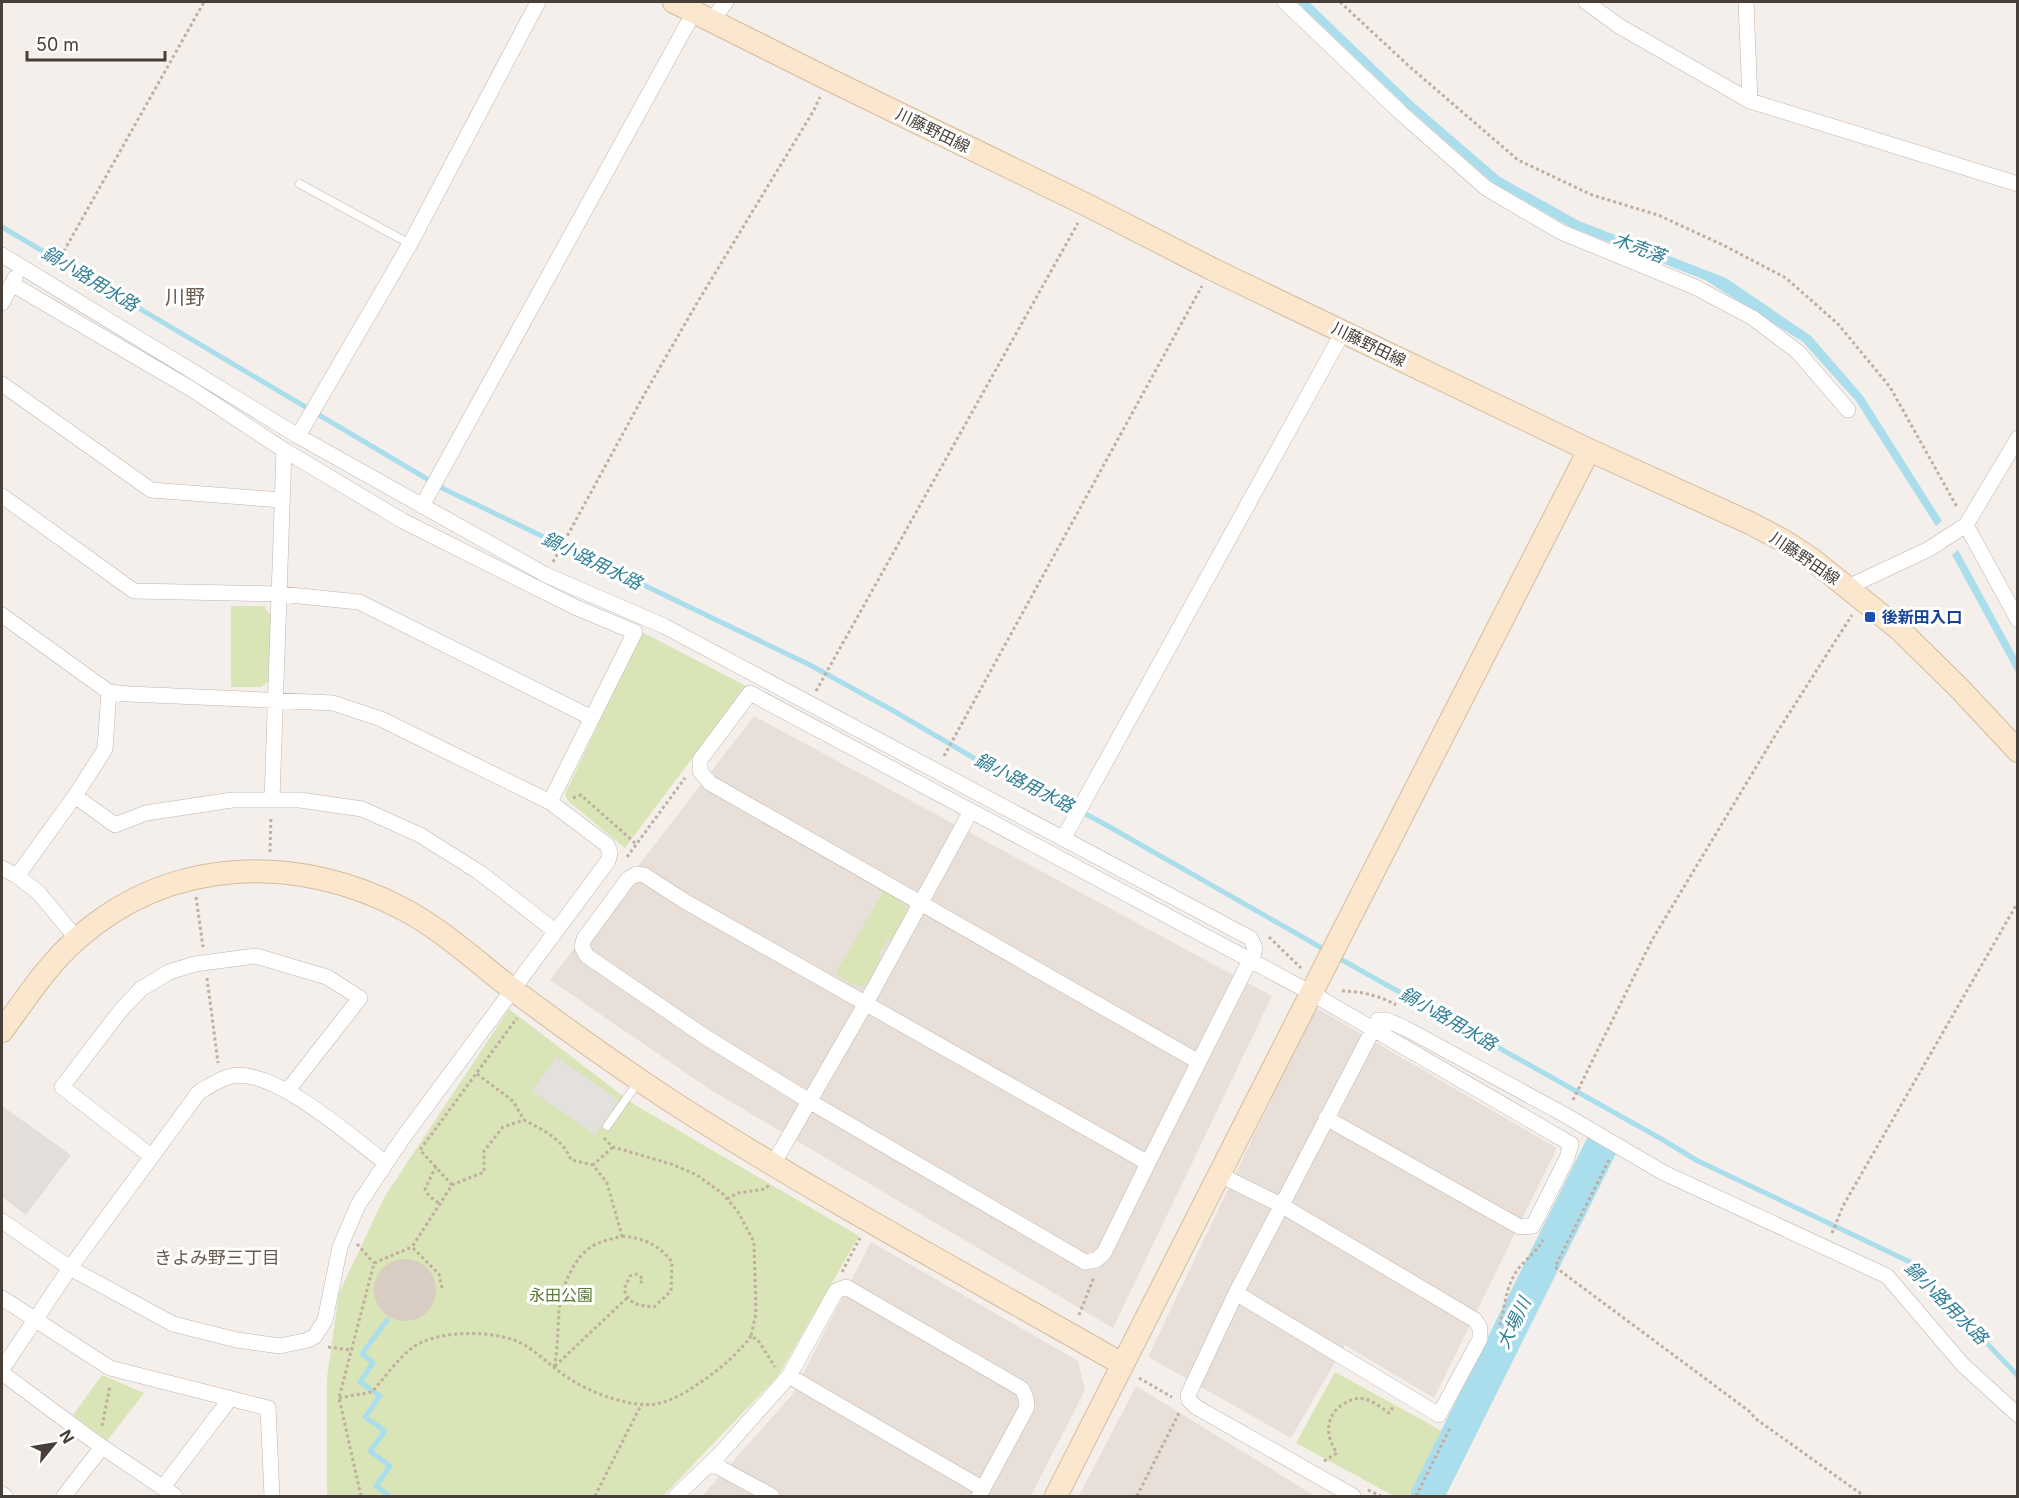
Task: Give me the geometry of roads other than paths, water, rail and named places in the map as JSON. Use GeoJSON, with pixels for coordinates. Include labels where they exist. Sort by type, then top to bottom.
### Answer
{"type":"FeatureCollection","features":[{"type":"Feature","properties":{"kind":"street"},"geometry":{"type":"LineString","coordinates":[[298,436],[410,243],[538,2]]}},
{"type":"Feature","properties":{"kind":"street","name":"川藤野田線"},"geometry":{"type":"LineString","coordinates":[[674,2],[1212,269],[1589,450],[1750,523],[1813,560],[1855,593],[1928,657],[2018,751]]}},
{"type":"Feature","properties":{"kind":"street"},"geometry":{"type":"LineString","coordinates":[[422,506],[703,16],[726,2]]}},
{"type":"Feature","properties":{"kind":"street"},"geometry":{"type":"LineString","coordinates":[[1285,2],[1401,113],[1486,188],[1562,232],[1695,287],[1753,318],[1798,352],[1848,410]]}},
{"type":"Feature","properties":{"kind":"street"},"geometry":{"type":"LineString","coordinates":[[1586,2],[1619,26],[1750,102],[2018,184]]}},
{"type":"Feature","properties":{"kind":"street"},"geometry":{"type":"LineString","coordinates":[[1746,2],[1750,102]]}},
{"type":"Feature","properties":{"kind":"street"},"geometry":{"type":"LineString","coordinates":[[2,255],[298,436],[546,575],[664,626],[1250,938],[1255,945],[1255,952],[1104,1253],[1096,1260],[1085,1262],[809,1101],[704,1036],[587,956],[582,947],[584,939],[628,879],[636,874],[644,875],[686,902],[1148,1163]]}},
{"type":"Feature","properties":{"kind":"street"},"geometry":{"type":"LineString","coordinates":[[2,303],[20,267]]}},
{"type":"Feature","properties":{"kind":"street"},"geometry":{"type":"LineString","coordinates":[[12,284],[193,390],[284,450],[403,521],[575,607],[635,633],[592,718],[556,806]]}},
{"type":"Feature","properties":{"kind":"street"},"geometry":{"type":"LineString","coordinates":[[1063,839],[1343,332]]}},
{"type":"Feature","properties":{"kind":"street"},"geometry":{"type":"LineString","coordinates":[[2,384],[151,490],[282,500]]}},
{"type":"Feature","properties":{"kind":"street"},"geometry":{"type":"LineString","coordinates":[[1855,593],[1966,525],[2018,438]]}},
{"type":"Feature","properties":{"kind":"street"},"geometry":{"type":"LineString","coordinates":[[272,800],[284,450]]}},
{"type":"Feature","properties":{"kind":"street"},"geometry":{"type":"LineString","coordinates":[[1056,1497],[1130,1371],[1220,1174],[1589,450]]}},
{"type":"Feature","properties":{"kind":"street"},"geometry":{"type":"LineString","coordinates":[[2,496],[134,591],[280,594],[359,602],[592,718]]}},
{"type":"Feature","properties":{"kind":"street"},"geometry":{"type":"LineString","coordinates":[[1966,525],[2014,605],[2018,620]]}},
{"type":"Feature","properties":{"kind":"street"},"geometry":{"type":"LineString","coordinates":[[2,615],[109,692],[333,703],[381,719],[556,806],[607,845],[610,853],[608,861],[386,1163],[358,1205],[338,1257],[325,1320],[319,1331],[308,1340],[280,1346],[237,1340],[173,1324],[70,1268],[2,1221]]}},
{"type":"Feature","properties":{"kind":"street"},"geometry":{"type":"LineString","coordinates":[[17,876],[75,796],[105,749],[109,692]]}},
{"type":"Feature","properties":{"kind":"street"},"geometry":{"type":"LineString","coordinates":[[1199,1062],[710,783],[700,771],[700,760],[750,693],[1311,993],[1571,1144],[1567,1158],[1533,1226],[1521,1227],[1326,1118]]}},
{"type":"Feature","properties":{"kind":"street"},"geometry":{"type":"LineString","coordinates":[[75,796],[115,825],[147,813],[232,800],[300,800],[362,809],[420,835],[479,872],[555,931]]}},
{"type":"Feature","properties":{"kind":"street"},"geometry":{"type":"LineString","coordinates":[[771,1173],[971,811]]}},
{"type":"Feature","properties":{"kind":"street"},"geometry":{"type":"LineString","coordinates":[[2,868],[38,892],[77,939]]}},
{"type":"Feature","properties":{"kind":"street"},"geometry":{"type":"LineString","coordinates":[[2,1031],[48,968],[77,939],[111,912],[151,890],[182,880],[221,873],[264,870],[339,882],[408,911],[771,1173],[1130,1371]]}},
{"type":"Feature","properties":{"kind":"street"},"geometry":{"type":"LineString","coordinates":[[151,1156],[62,1087],[121,1010],[141,989],[169,972],[205,963],[256,956],[327,977],[360,998],[288,1090]]}},
{"type":"Feature","properties":{"kind":"street"},"geometry":{"type":"LineString","coordinates":[[1357,1491],[1187,1402],[1188,1395],[1236,1293],[1378,1020],[1386,1020],[1406,1028],[1565,1115],[1664,1173],[1887,1276],[1963,1365],[2018,1415]]}},
{"type":"Feature","properties":{"kind":"street"},"geometry":{"type":"LineString","coordinates":[[175,1497],[99,1444],[2,1371],[70,1268],[199,1092],[229,1076],[255,1077],[288,1090],[386,1163]]}},
{"type":"Feature","properties":{"kind":"street"},"geometry":{"type":"LineString","coordinates":[[1220,1174],[1281,1205],[1475,1320],[1480,1329],[1480,1339],[1438,1415],[1236,1293]]}},
{"type":"Feature","properties":{"kind":"street"},"geometry":{"type":"LineString","coordinates":[[676,1497],[711,1463],[789,1376],[836,1291],[841,1288],[846,1287],[1022,1389],[1027,1407],[981,1493],[789,1376]]}},
{"type":"Feature","properties":{"kind":"street"},"geometry":{"type":"LineString","coordinates":[[2,1298],[113,1369],[268,1408],[272,1497]]}},
{"type":"Feature","properties":{"kind":"street"},"geometry":{"type":"LineString","coordinates":[[163,1487],[230,1399]]}},
{"type":"Feature","properties":{"kind":"street"},"geometry":{"type":"LineString","coordinates":[[64,1497],[99,1444]]}},
{"type":"Feature","properties":{"kind":"street"},"geometry":{"type":"LineString","coordinates":[[711,1463],[772,1497]]}},
{"type":"Feature","properties":{"kind":"lane"},"geometry":{"type":"LineString","coordinates":[[300,184],[410,243]]}},
{"type":"Feature","properties":{"kind":"lane"},"geometry":{"type":"LineString","coordinates":[[608,1126],[640,1080]]}},
{"type":"Feature","properties":{"kind":"water","name":"木売落"},"geometry":{"type":"Polygon","coordinates":[[[1297,2],[1309,2],[1414,103],[1500,177],[1579,221],[1726,278],[1811,336],[1863,396],[1942,521],[1936,526],[1856,401],[1803,342],[1705,280],[1570,227],[1493,183],[1408,108],[1297,2]]]}},
{"type":"Feature","properties":{"kind":"water"},"geometry":{"type":"Polygon","coordinates":[[[1958,550],[2017,658],[2017,674],[1952,555],[1958,550]]]}},
{"type":"Feature","properties":{"kind":"waterway","name":"鍋小路用水路"},"geometry":{"type":"LineString","coordinates":[[2,227],[444,489],[810,665],[984,764],[1021,779],[1108,826],[1327,951]]}},
{"type":"Feature","properties":{"kind":"waterway","name":"鍋小路用水路"},"geometry":{"type":"LineString","coordinates":[[1335,956],[1696,1160],[1910,1262],[2018,1376]]}},
{"type":"Feature","properties":{"kind":"waterway","name":"大場川"},"geometry":{"type":"LineString","coordinates":[[1427,1496],[1600,1149]]}},
{"type":"Feature","properties":{"kind":"waterway"},"geometry":{"type":"LineString","coordinates":[[387,1320],[362,1354],[373,1363],[360,1382],[380,1396],[365,1417],[385,1431],[370,1451],[390,1466],[376,1486],[390,1496]]}},
{"type":"Feature","properties":{"kind":"place","name":"後新田入口"},"geometry":{"type":"Point","coordinates":[1870,617]}},
{"type":"Feature","properties":{"kind":"district","name":"川野"},"geometry":{"type":"Point","coordinates":[185,297]}},
{"type":"Feature","properties":{"kind":"district","name":"きよみ野三丁目"},"geometry":{"type":"Point","coordinates":[217,1258]}},
{"type":"Feature","properties":{"kind":"park label","name":"永田公園"},"geometry":{"type":"Point","coordinates":[561,1295]}}]}
